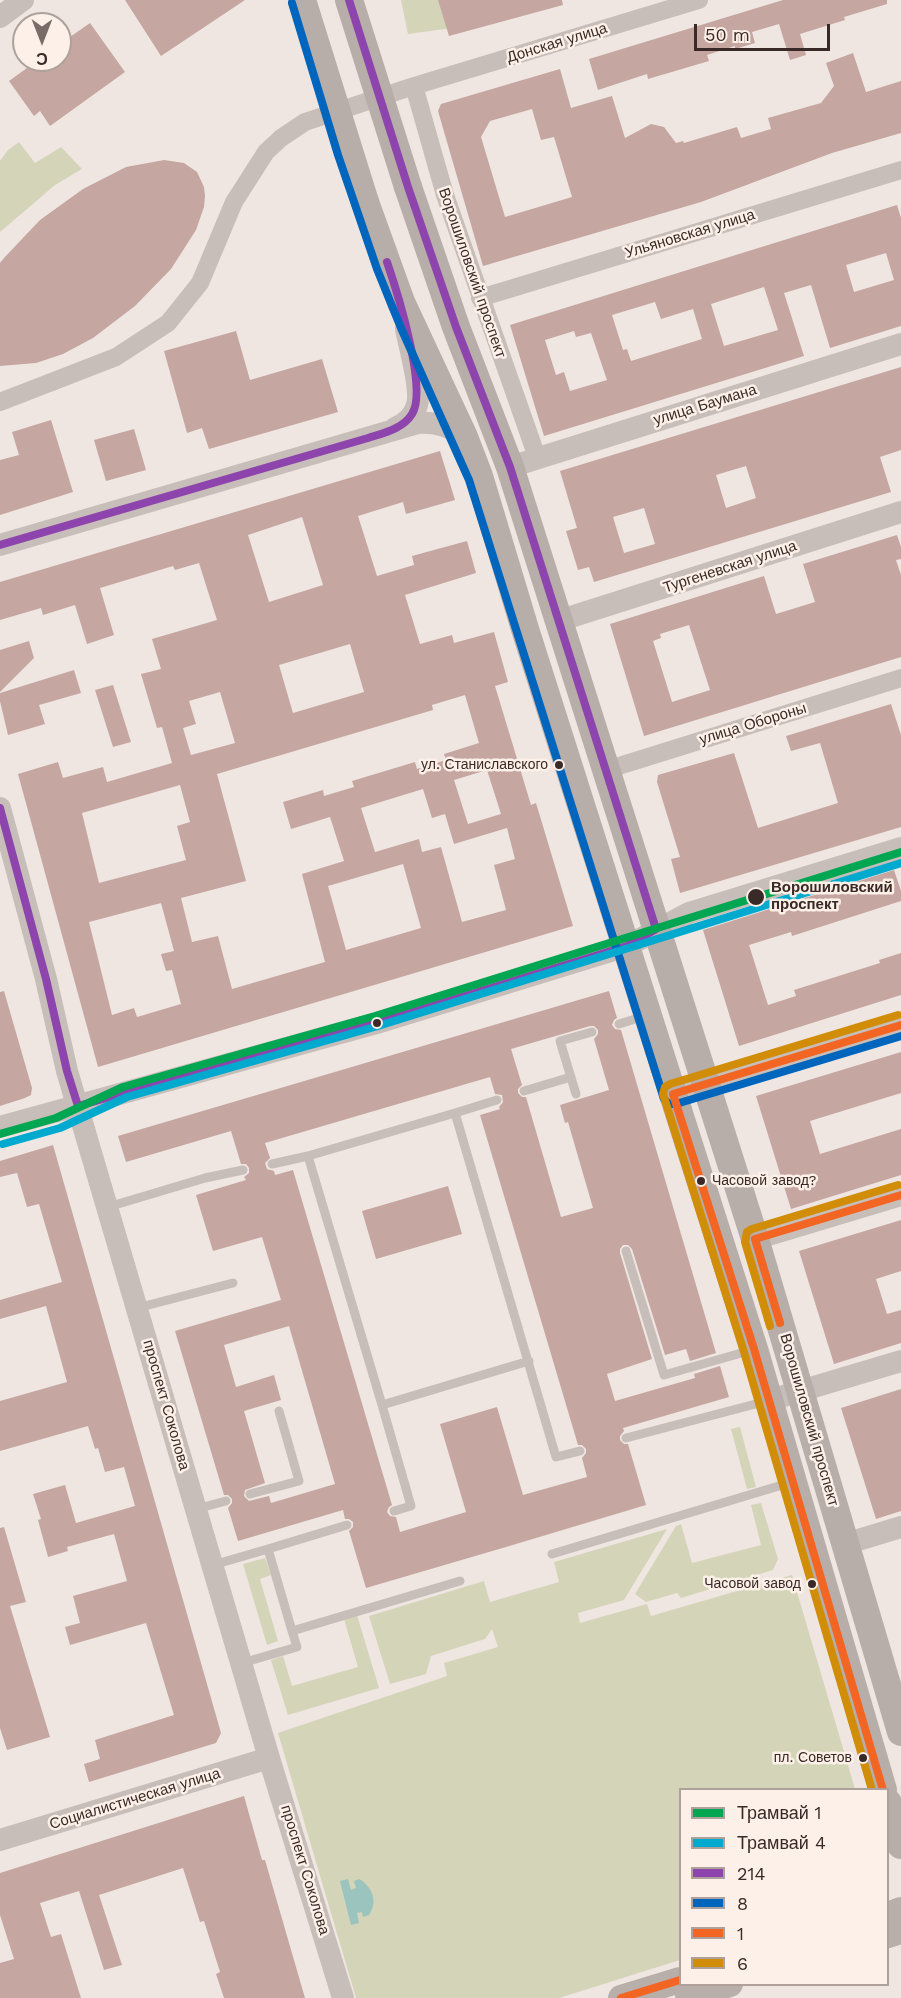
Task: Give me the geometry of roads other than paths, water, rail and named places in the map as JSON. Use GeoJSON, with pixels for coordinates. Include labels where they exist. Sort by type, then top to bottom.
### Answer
{"type":"FeatureCollection","features":[{"type":"Feature","properties":{"kind":"main road","name":"Ворошиловский проспект"},"geometry":{"type":"LineString","coordinates":[[302,0],[365,202],[401,302],[464,437],[479,476],[525,629],[770,1401],[882,1788]]}},
{"type":"Feature","properties":{"kind":"main road","name":"Ворошиловский проспект"},"geometry":{"type":"LineString","coordinates":[[349,0],[408,187],[456,327],[510,467],[755,1239],[845,1544],[895,1693],[901,1732]]}},
{"type":"Feature","properties":{"kind":"main road"},"geometry":{"type":"LineString","coordinates":[[889,1806],[901,1845]]}},
{"type":"Feature","properties":{"kind":"main road"},"geometry":{"type":"LineString","coordinates":[[621,1998],[679,1981]]}},
{"type":"Feature","properties":{"kind":"main road"},"geometry":{"type":"LineString","coordinates":[[688,1998],[724,1986]]}},
{"type":"Feature","properties":{"kind":"street"},"geometry":{"type":"LineString","coordinates":[[0,17],[23,0]]}},
{"type":"Feature","properties":{"kind":"street","name":"Донская улица"},"geometry":{"type":"LineString","coordinates":[[0,402],[116,357],[168,323],[200,283],[234,202],[266,152],[281,138],[305,122],[414,86],[699,0]]}},
{"type":"Feature","properties":{"kind":"street","name":"Ворошиловский проспект"},"geometry":{"type":"LineString","coordinates":[[414,86],[445,195],[537,457]]}},
{"type":"Feature","properties":{"kind":"street","name":"Ульяновская улица"},"geometry":{"type":"LineString","coordinates":[[480,298],[901,170]]}},
{"type":"Feature","properties":{"kind":"street"},"geometry":{"type":"LineString","coordinates":[[368,438],[403,425],[412,416],[417,405],[418,394],[401,302]]}},
{"type":"Feature","properties":{"kind":"street","name":"улица Баумана"},"geometry":{"type":"LineString","coordinates":[[510,467],[901,344]]}},
{"type":"Feature","properties":{"kind":"street"},"geometry":{"type":"LineString","coordinates":[[0,545],[418,423],[450,426],[464,437]]}},
{"type":"Feature","properties":{"kind":"street","name":"Тургеневская улица"},"geometry":{"type":"LineString","coordinates":[[558,621],[901,512]]}},
{"type":"Feature","properties":{"kind":"street","name":"улица Обороны"},"geometry":{"type":"LineString","coordinates":[[606,770],[901,678]]}},
{"type":"Feature","properties":{"kind":"street","name":"проспект Соколова"},"geometry":{"type":"LineString","coordinates":[[0,808],[46,979],[67,1071],[269,1758],[277,1776],[344,1998]]}},
{"type":"Feature","properties":{"kind":"street"},"geometry":{"type":"LineString","coordinates":[[0,1127],[378,1023],[627,946],[689,913],[901,848]]}},
{"type":"Feature","properties":{"kind":"street"},"geometry":{"type":"LineString","coordinates":[[673,1094],[901,1025]]}},
{"type":"Feature","properties":{"kind":"street"},"geometry":{"type":"LineString","coordinates":[[755,1239],[901,1196]]}},
{"type":"Feature","properties":{"kind":"street"},"geometry":{"type":"LineString","coordinates":[[770,1401],[901,1361]]}},
{"type":"Feature","properties":{"kind":"street"},"geometry":{"type":"LineString","coordinates":[[845,1544],[901,1527]]}},
{"type":"Feature","properties":{"kind":"street","name":"Социалистическая улица"},"geometry":{"type":"LineString","coordinates":[[0,1840],[269,1758]]}},
{"type":"Feature","properties":{"kind":"lane"},"geometry":{"type":"LineString","coordinates":[[619,1024],[649,1015]]}},
{"type":"Feature","properties":{"kind":"lane"},"geometry":{"type":"LineString","coordinates":[[576,1094],[560,1041],[592,1032]]}},
{"type":"Feature","properties":{"kind":"lane"},"geometry":{"type":"LineString","coordinates":[[524,1091],[571,1077]]}},
{"type":"Feature","properties":{"kind":"lane"},"geometry":{"type":"LineString","coordinates":[[272,1164],[308,1156],[497,1100]]}},
{"type":"Feature","properties":{"kind":"lane"},"geometry":{"type":"LineString","coordinates":[[455,1113],[556,1457],[580,1451]]}},
{"type":"Feature","properties":{"kind":"lane"},"geometry":{"type":"LineString","coordinates":[[308,1156],[411,1506],[394,1511]]}},
{"type":"Feature","properties":{"kind":"lane"},"geometry":{"type":"LineString","coordinates":[[108,1207],[205,1178],[243,1170]]}},
{"type":"Feature","properties":{"kind":"lane"},"geometry":{"type":"LineString","coordinates":[[626,1251],[664,1376],[754,1349]]}},
{"type":"Feature","properties":{"kind":"lane"},"geometry":{"type":"LineString","coordinates":[[137,1308],[233,1283]]}},
{"type":"Feature","properties":{"kind":"lane"},"geometry":{"type":"LineString","coordinates":[[382,1405],[529,1361]]}},
{"type":"Feature","properties":{"kind":"lane"},"geometry":{"type":"LineString","coordinates":[[626,1438],[770,1401]]}},
{"type":"Feature","properties":{"kind":"lane"},"geometry":{"type":"LineString","coordinates":[[250,1494],[298,1481],[279,1411]]}},
{"type":"Feature","properties":{"kind":"lane"},"geometry":{"type":"LineString","coordinates":[[552,1554],[794,1482]]}},
{"type":"Feature","properties":{"kind":"lane"},"geometry":{"type":"LineString","coordinates":[[196,1509],[226,1501]]}},
{"type":"Feature","properties":{"kind":"lane"},"geometry":{"type":"LineString","coordinates":[[213,1565],[347,1525]]}},
{"type":"Feature","properties":{"kind":"lane"},"geometry":{"type":"LineString","coordinates":[[242,1663],[297,1647],[268,1549]]}},
{"type":"Feature","properties":{"kind":"lane"},"geometry":{"type":"LineString","coordinates":[[292,1631],[460,1581]]}},
{"type":"Feature","properties":{"kind":"water"},"geometry":{"type":"Polygon","coordinates":[[[348,1879],[351,1890],[356,1888],[354,1881],[359,1879],[368,1886],[373,1895],[372,1910],[369,1915],[363,1917],[362,1912],[357,1913],[359,1923],[351,1925],[340,1881],[348,1879]]]}},
{"type":"Feature","properties":{"kind":"tram line","name":"1"},"geometry":{"type":"LineString","coordinates":[[0,1134],[56,1118],[123,1087],[375,1016],[901,852]]}},
{"type":"Feature","properties":{"kind":"tram line","name":"4"},"geometry":{"type":"LineString","coordinates":[[3,1144],[60,1128],[127,1097],[378,1026],[901,863]]}},
{"type":"Feature","properties":{"kind":"place","name":"ул. Станиславского"},"geometry":{"type":"Point","coordinates":[559,765]}},
{"type":"Feature","properties":{"kind":"place","name":"Ворошиловский проспект"},"geometry":{"type":"Point","coordinates":[756,897]}},
{"type":"Feature","properties":{"kind":"place","name":"Часовой завод?"},"geometry":{"type":"Point","coordinates":[701,1181]}},
{"type":"Feature","properties":{"kind":"place","name":"Часовой завод"},"geometry":{"type":"Point","coordinates":[812,1584]}},
{"type":"Feature","properties":{"kind":"place","name":"пл. Советов"},"geometry":{"type":"Point","coordinates":[863,1758]}}]}
